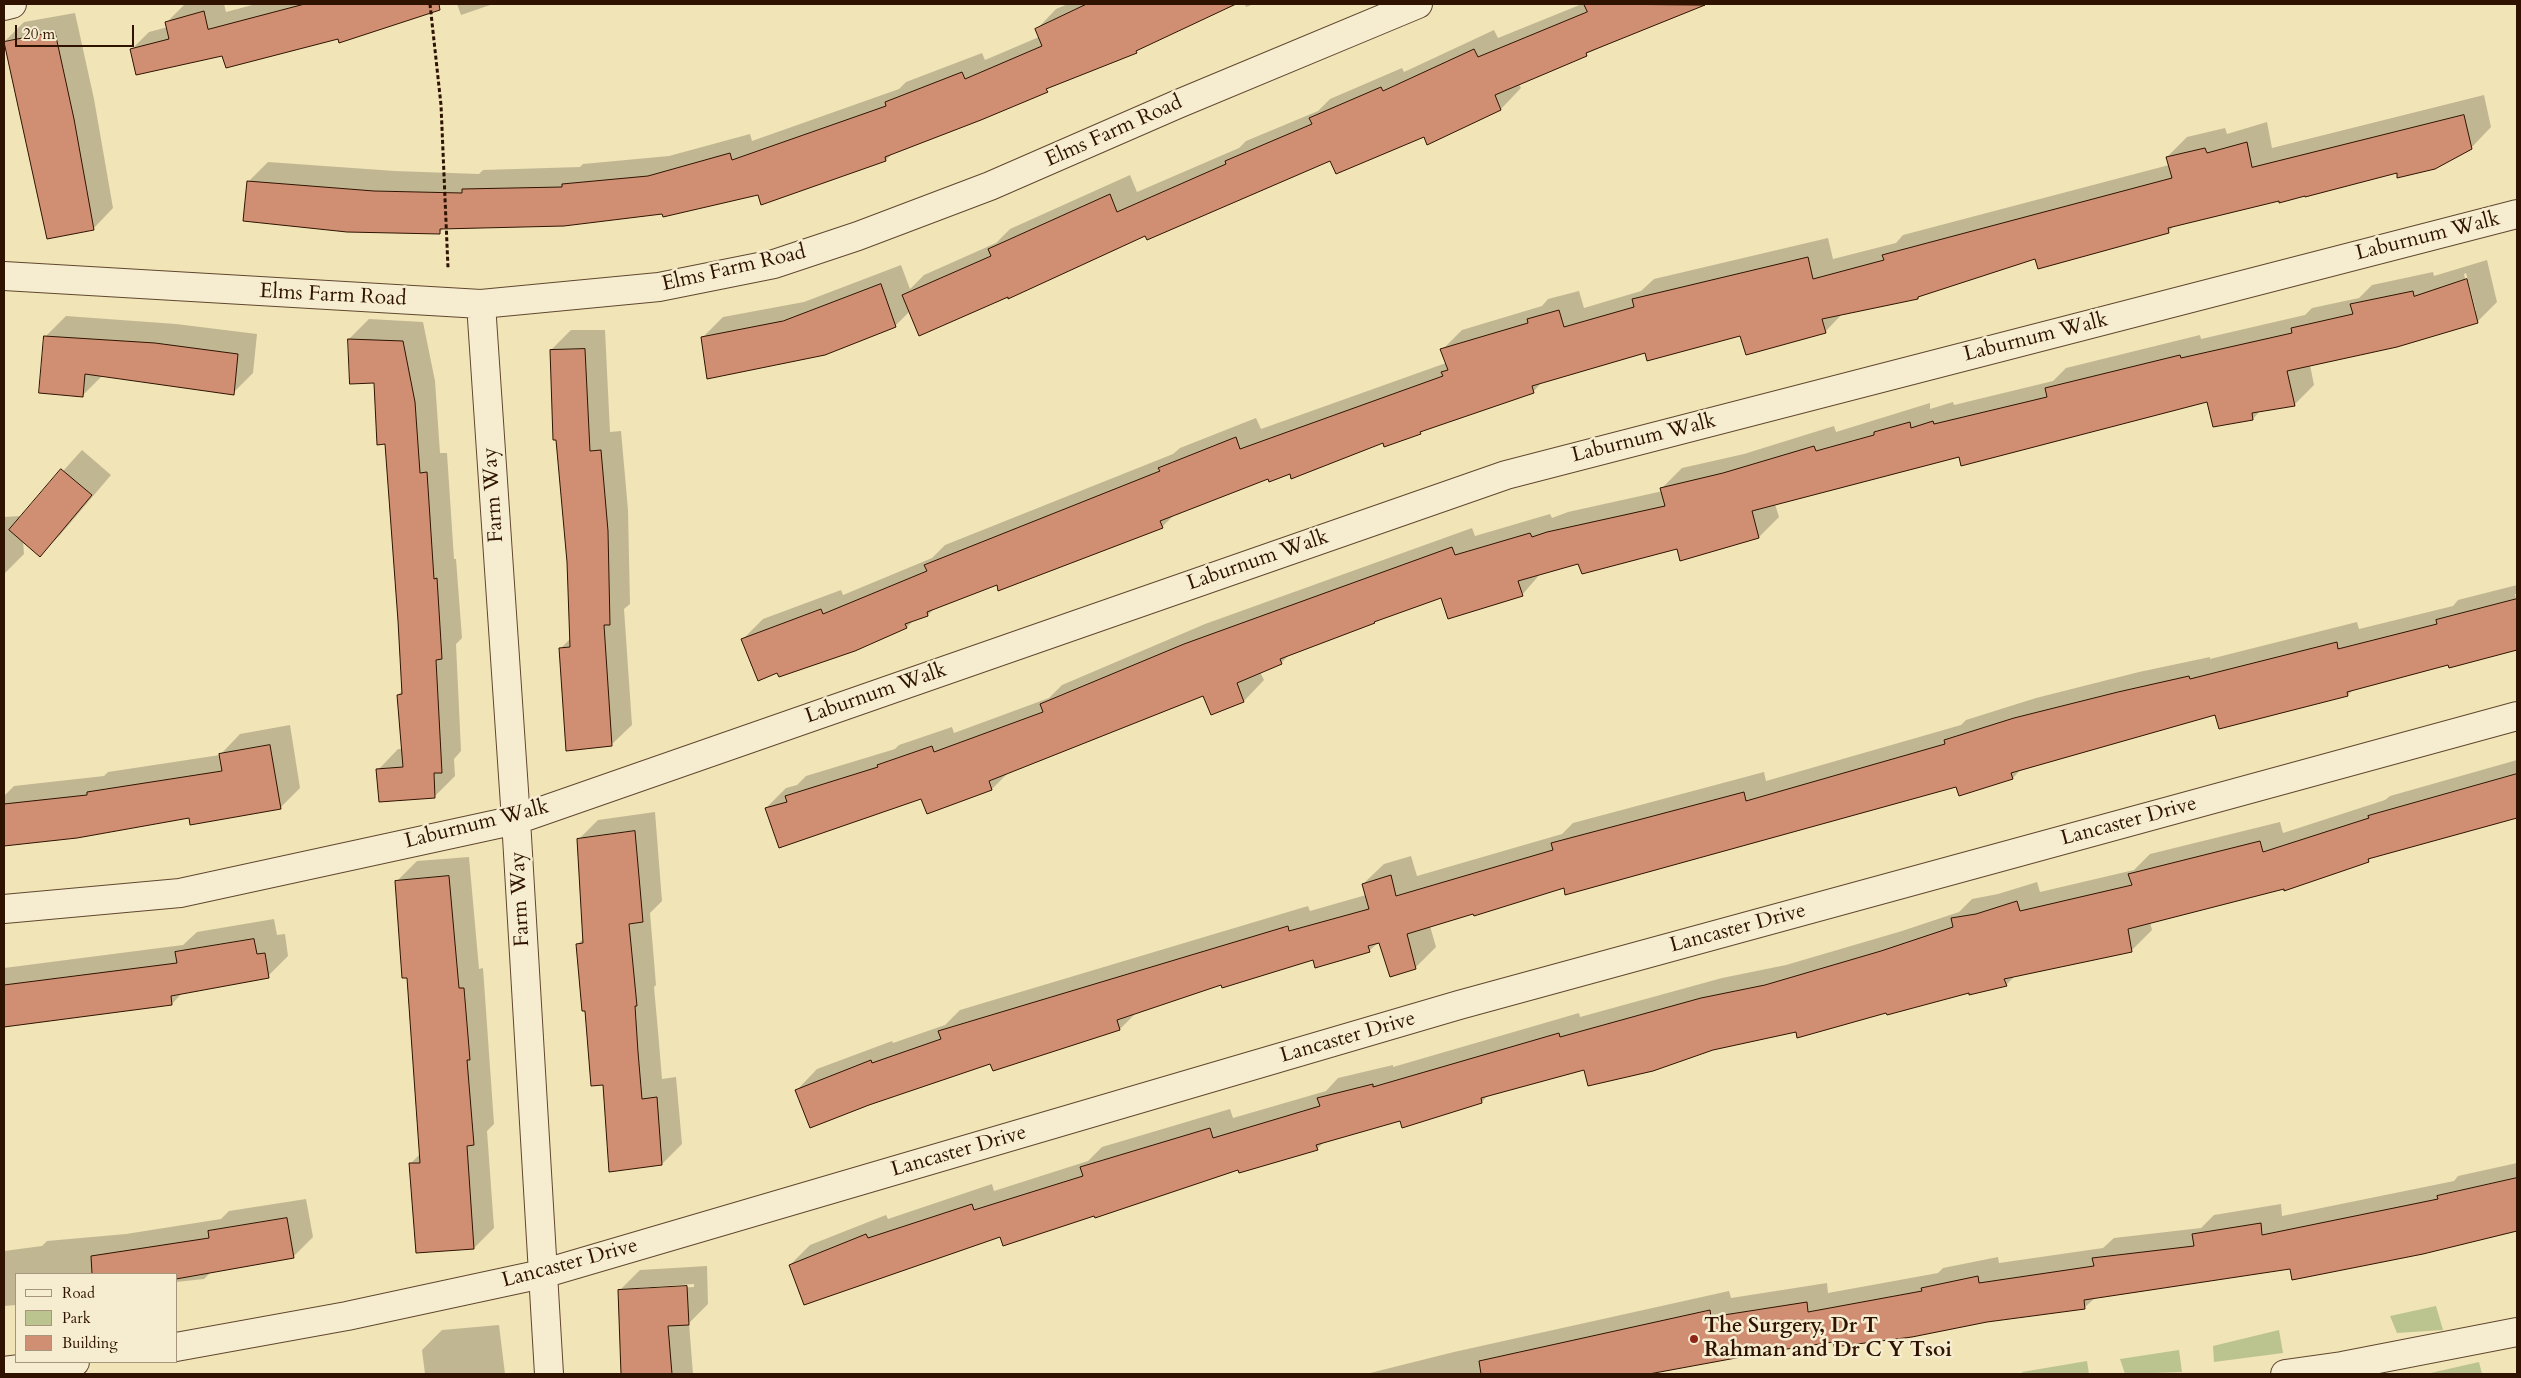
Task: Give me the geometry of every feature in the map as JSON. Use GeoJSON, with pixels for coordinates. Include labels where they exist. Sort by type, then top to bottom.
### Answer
{"type":"FeatureCollection","features":[{"type":"Feature","properties":{"kind":"street"},"geometry":{"type":"LineString","coordinates":[[4,6],[12,4]]}},
{"type":"Feature","properties":{"kind":"street","name":"Elms Farm Road"},"geometry":{"type":"LineString","coordinates":[[4,276],[481,304],[659,287],[774,264],[858,236],[990,186],[1178,104],[1418,4]]}},
{"type":"Feature","properties":{"kind":"street","name":"Laburnum Walk"},"geometry":{"type":"LineString","coordinates":[[4,909],[180,893],[516,820],[1506,475],[2517,214]]}},
{"type":"Feature","properties":{"kind":"street","name":"Farm Way"},"geometry":{"type":"LineString","coordinates":[[481,304],[516,820],[549,1374]]}},
{"type":"Feature","properties":{"kind":"street","name":"Lancaster Drive"},"geometry":{"type":"LineString","coordinates":[[178,1347],[347,1316],[542,1274],[1459,1005],[2517,716]]}},
{"type":"Feature","properties":{"kind":"street"},"geometry":{"type":"LineString","coordinates":[[2285,1374],[2342,1366],[2517,1332]]}},
{"type":"Feature","properties":{"kind":"street"},"geometry":{"type":"LineString","coordinates":[[4,1371],[67,1363]]}},
{"type":"Feature","properties":{"kind":"path"},"geometry":{"type":"LineString","coordinates":[[430,4],[441,105],[450,303]]}},
{"type":"Feature","properties":{"kind":"green space"},"geometry":{"type":"Polygon","coordinates":[[[2436,1306],[2443,1330],[2397,1333],[2390,1316],[2436,1306]]]}},
{"type":"Feature","properties":{"kind":"green space"},"geometry":{"type":"Polygon","coordinates":[[[2279,1330],[2283,1353],[2214,1362],[2213,1346],[2279,1330]]]}},
{"type":"Feature","properties":{"kind":"green space"},"geometry":{"type":"Polygon","coordinates":[[[2179,1350],[2182,1372],[2125,1374],[2120,1359],[2179,1350]]]}},
{"type":"Feature","properties":{"kind":"green space"},"geometry":{"type":"Polygon","coordinates":[[[2087,1361],[2089,1374],[2023,1374],[2022,1372],[2087,1361]]]}},
{"type":"Feature","properties":{"kind":"green space"},"geometry":{"type":"Polygon","coordinates":[[[2479,1362],[2482,1374],[2426,1374],[2479,1362]]]}},
{"type":"Feature","properties":{"kind":"building"},"geometry":{"type":"Polygon","coordinates":[[[305,4],[439,4],[440,10],[339,43],[338,39],[226,68],[222,56],[136,75],[130,49],[169,39],[165,22],[204,11],[208,29],[305,4]]]}},
{"type":"Feature","properties":{"kind":"building"},"geometry":{"type":"Polygon","coordinates":[[[1087,4],[1236,4],[1136,51],[1137,53],[1046,89],[1048,92],[981,120],[885,157],[886,161],[761,205],[758,195],[663,217],[662,214],[564,226],[440,229],[440,234],[347,232],[243,221],[247,181],[374,191],[462,193],[462,189],[562,187],[562,184],[648,176],[730,153],[732,160],[886,106],[885,102],[962,72],[965,79],[1042,46],[1035,29],[1087,4]]]}},
{"type":"Feature","properties":{"kind":"building"},"geometry":{"type":"Polygon","coordinates":[[[1584,4],[1705,5],[1586,53],[1587,56],[1495,95],[1501,110],[1427,145],[1424,137],[1336,174],[1330,161],[1147,240],[1145,236],[1008,299],[1008,297],[919,336],[902,295],[991,256],[988,249],[1110,194],[1117,212],[1226,164],[1225,161],[1312,124],[1309,118],[1381,87],[1383,91],[1474,49],[1478,57],[1587,12],[1584,4]]]}},
{"type":"Feature","properties":{"kind":"building"},"geometry":{"type":"Polygon","coordinates":[[[55,32],[74,119],[94,230],[47,239],[4,42],[55,32]]]}},
{"type":"Feature","properties":{"kind":"building"},"geometry":{"type":"Polygon","coordinates":[[[2464,115],[2472,149],[2435,169],[2397,178],[2397,173],[2305,197],[2279,203],[2279,201],[2168,228],[2169,233],[2038,269],[2035,259],[1918,297],[1918,299],[1822,319],[1826,333],[1746,355],[1740,336],[1647,361],[1645,353],[1532,386],[1534,393],[1420,432],[1421,434],[1384,447],[1383,443],[1291,479],[1290,474],[1269,482],[1268,479],[1160,521],[1163,528],[998,591],[997,585],[927,612],[928,616],[905,624],[907,628],[855,651],[779,677],[777,673],[758,681],[741,639],[821,609],[823,614],[927,571],[924,565],[1160,471],[1158,468],[1236,437],[1240,449],[1443,376],[1441,372],[1448,370],[1440,349],[1528,323],[1527,319],[1559,310],[1564,327],[1634,307],[1632,299],[1808,257],[1813,279],[1884,260],[1882,255],[2172,178],[2166,157],[2205,148],[2207,153],[2247,142],[2252,167],[2464,115]]]}},
{"type":"Feature","properties":{"kind":"building"},"geometry":{"type":"Polygon","coordinates":[[[2467,279],[2478,323],[2397,347],[2287,371],[2295,406],[2252,413],[2253,420],[2213,427],[2207,402],[1961,466],[1959,457],[1752,511],[1759,538],[1680,561],[1677,549],[1582,574],[1578,564],[1518,581],[1523,596],[1448,619],[1441,598],[1280,659],[1282,664],[1237,683],[1244,702],[1211,715],[1203,696],[989,781],[992,790],[927,814],[921,799],[779,848],[765,808],[787,802],[785,796],[878,767],[877,765],[932,746],[934,752],[1043,712],[1040,704],[1184,644],[1452,547],[1455,555],[1530,533],[1532,537],[1665,506],[1660,488],[1723,473],[1814,446],[1816,451],[1874,435],[1874,432],[1910,422],[1911,428],[1933,421],[1934,424],[2047,397],[2045,388],[2180,355],[2181,358],[2292,333],[2291,328],[2353,314],[2350,304],[2413,291],[2414,296],[2467,279]]]}},
{"type":"Feature","properties":{"kind":"building"},"geometry":{"type":"Polygon","coordinates":[[[881,284],[896,327],[825,355],[707,379],[701,337],[783,321],[881,284]]]}},
{"type":"Feature","properties":{"kind":"building"},"geometry":{"type":"Polygon","coordinates":[[[44,336],[155,343],[238,354],[234,395],[85,374],[83,397],[39,393],[44,336]]]}},
{"type":"Feature","properties":{"kind":"building"},"geometry":{"type":"Polygon","coordinates":[[[348,339],[403,341],[415,402],[420,473],[427,472],[434,579],[437,578],[442,659],[436,660],[442,773],[434,773],[435,798],[379,802],[376,769],[403,767],[397,695],[402,694],[398,621],[385,444],[377,445],[374,383],[350,384],[348,339]]]}},
{"type":"Feature","properties":{"kind":"building"},"geometry":{"type":"Polygon","coordinates":[[[585,349],[590,451],[601,450],[608,531],[610,625],[604,625],[612,746],[566,751],[559,648],[570,647],[567,562],[556,440],[553,440],[550,350],[585,349]]]}},
{"type":"Feature","properties":{"kind":"building"},"geometry":{"type":"Polygon","coordinates":[[[61,469],[92,495],[40,557],[9,530],[61,469]]]}},
{"type":"Feature","properties":{"kind":"building"},"geometry":{"type":"Polygon","coordinates":[[[2517,599],[2517,650],[2449,668],[2448,665],[2347,692],[2348,696],[2219,729],[2215,715],[2011,773],[2013,779],[1959,796],[1956,787],[1565,895],[1564,888],[1474,916],[1473,914],[1407,934],[1416,969],[1390,977],[1379,943],[1368,946],[1370,952],[1315,968],[1313,960],[1222,988],[1221,985],[1117,1020],[1120,1030],[993,1071],[990,1064],[869,1105],[810,1128],[795,1090],[871,1060],[872,1063],[941,1039],[938,1031],[1288,926],[1289,931],[1369,909],[1362,884],[1391,875],[1396,896],[1553,850],[1551,843],[1744,792],[1746,801],[1945,744],[1944,740],[2014,718],[2189,676],[2190,679],[2337,642],[2338,649],[2437,624],[2436,620],[2517,599]]]}},
{"type":"Feature","properties":{"kind":"building"},"geometry":{"type":"Polygon","coordinates":[[[270,745],[281,809],[190,825],[189,818],[77,838],[4,846],[4,804],[87,795],[87,792],[222,771],[219,754],[270,745]]]}},
{"type":"Feature","properties":{"kind":"building"},"geometry":{"type":"Polygon","coordinates":[[[2517,774],[2517,818],[2368,859],[2369,862],[2284,891],[2284,889],[2128,929],[2132,952],[2004,979],[2007,986],[1969,995],[1969,993],[1887,1015],[1886,1013],[1797,1038],[1796,1032],[1713,1050],[1653,1071],[1588,1086],[1584,1070],[1481,1098],[1482,1103],[1402,1128],[1400,1121],[1316,1145],[1318,1150],[1239,1173],[1238,1170],[1095,1218],[1094,1216],[1003,1246],[1000,1237],[804,1305],[789,1265],[866,1234],[868,1238],[972,1204],[974,1210],[1083,1176],[1080,1167],[1210,1128],[1213,1138],[1320,1106],[1317,1098],[1373,1084],[1373,1087],[1559,1033],[1560,1037],[1701,998],[1765,985],[1881,951],[1953,927],[1951,918],[1976,914],[2017,901],[2020,911],[2132,885],[2128,874],[2260,841],[2263,852],[2369,818],[2368,816],[2517,774]]]}},
{"type":"Feature","properties":{"kind":"building"},"geometry":{"type":"Polygon","coordinates":[[[635,831],[643,922],[629,924],[637,1006],[635,1006],[638,1052],[642,1099],[657,1097],[662,1165],[609,1172],[603,1085],[591,1086],[585,1011],[582,1011],[576,944],[583,943],[577,839],[635,831]]]}},
{"type":"Feature","properties":{"kind":"building"},"geometry":{"type":"Polygon","coordinates":[[[449,876],[459,988],[464,988],[470,1060],[467,1060],[474,1145],[467,1146],[474,1249],[416,1253],[409,1163],[420,1163],[407,978],[402,978],[395,881],[449,876]]]}},
{"type":"Feature","properties":{"kind":"building"},"geometry":{"type":"Polygon","coordinates":[[[254,939],[257,954],[265,953],[269,978],[171,996],[172,1005],[4,1027],[4,985],[177,963],[175,952],[254,939]]]}},
{"type":"Feature","properties":{"kind":"building"},"geometry":{"type":"Polygon","coordinates":[[[2517,1178],[2517,1231],[2423,1254],[2292,1280],[2290,1269],[2084,1300],[2085,1309],[1987,1322],[1912,1337],[1834,1347],[1833,1342],[1649,1374],[1481,1374],[1479,1361],[1710,1310],[1711,1317],[1807,1302],[1808,1312],[1922,1291],[1921,1288],[1978,1276],[1979,1283],[2094,1266],[2092,1258],[2194,1246],[2192,1234],[2261,1223],[2262,1235],[2438,1199],[2437,1196],[2517,1178]]]}},
{"type":"Feature","properties":{"kind":"building"},"geometry":{"type":"Polygon","coordinates":[[[287,1218],[294,1258],[178,1279],[178,1273],[92,1273],[91,1256],[209,1238],[208,1231],[287,1218]]]}},
{"type":"Feature","properties":{"kind":"building"},"geometry":{"type":"Polygon","coordinates":[[[687,1286],[689,1325],[668,1326],[672,1374],[621,1374],[618,1290],[687,1286]]]}},
{"type":"Feature","properties":{"kind":"place","name":"The Surgery, Dr T Rahman and Dr C Y Tsoi"},"geometry":{"type":"Point","coordinates":[1694,1339]}}]}
